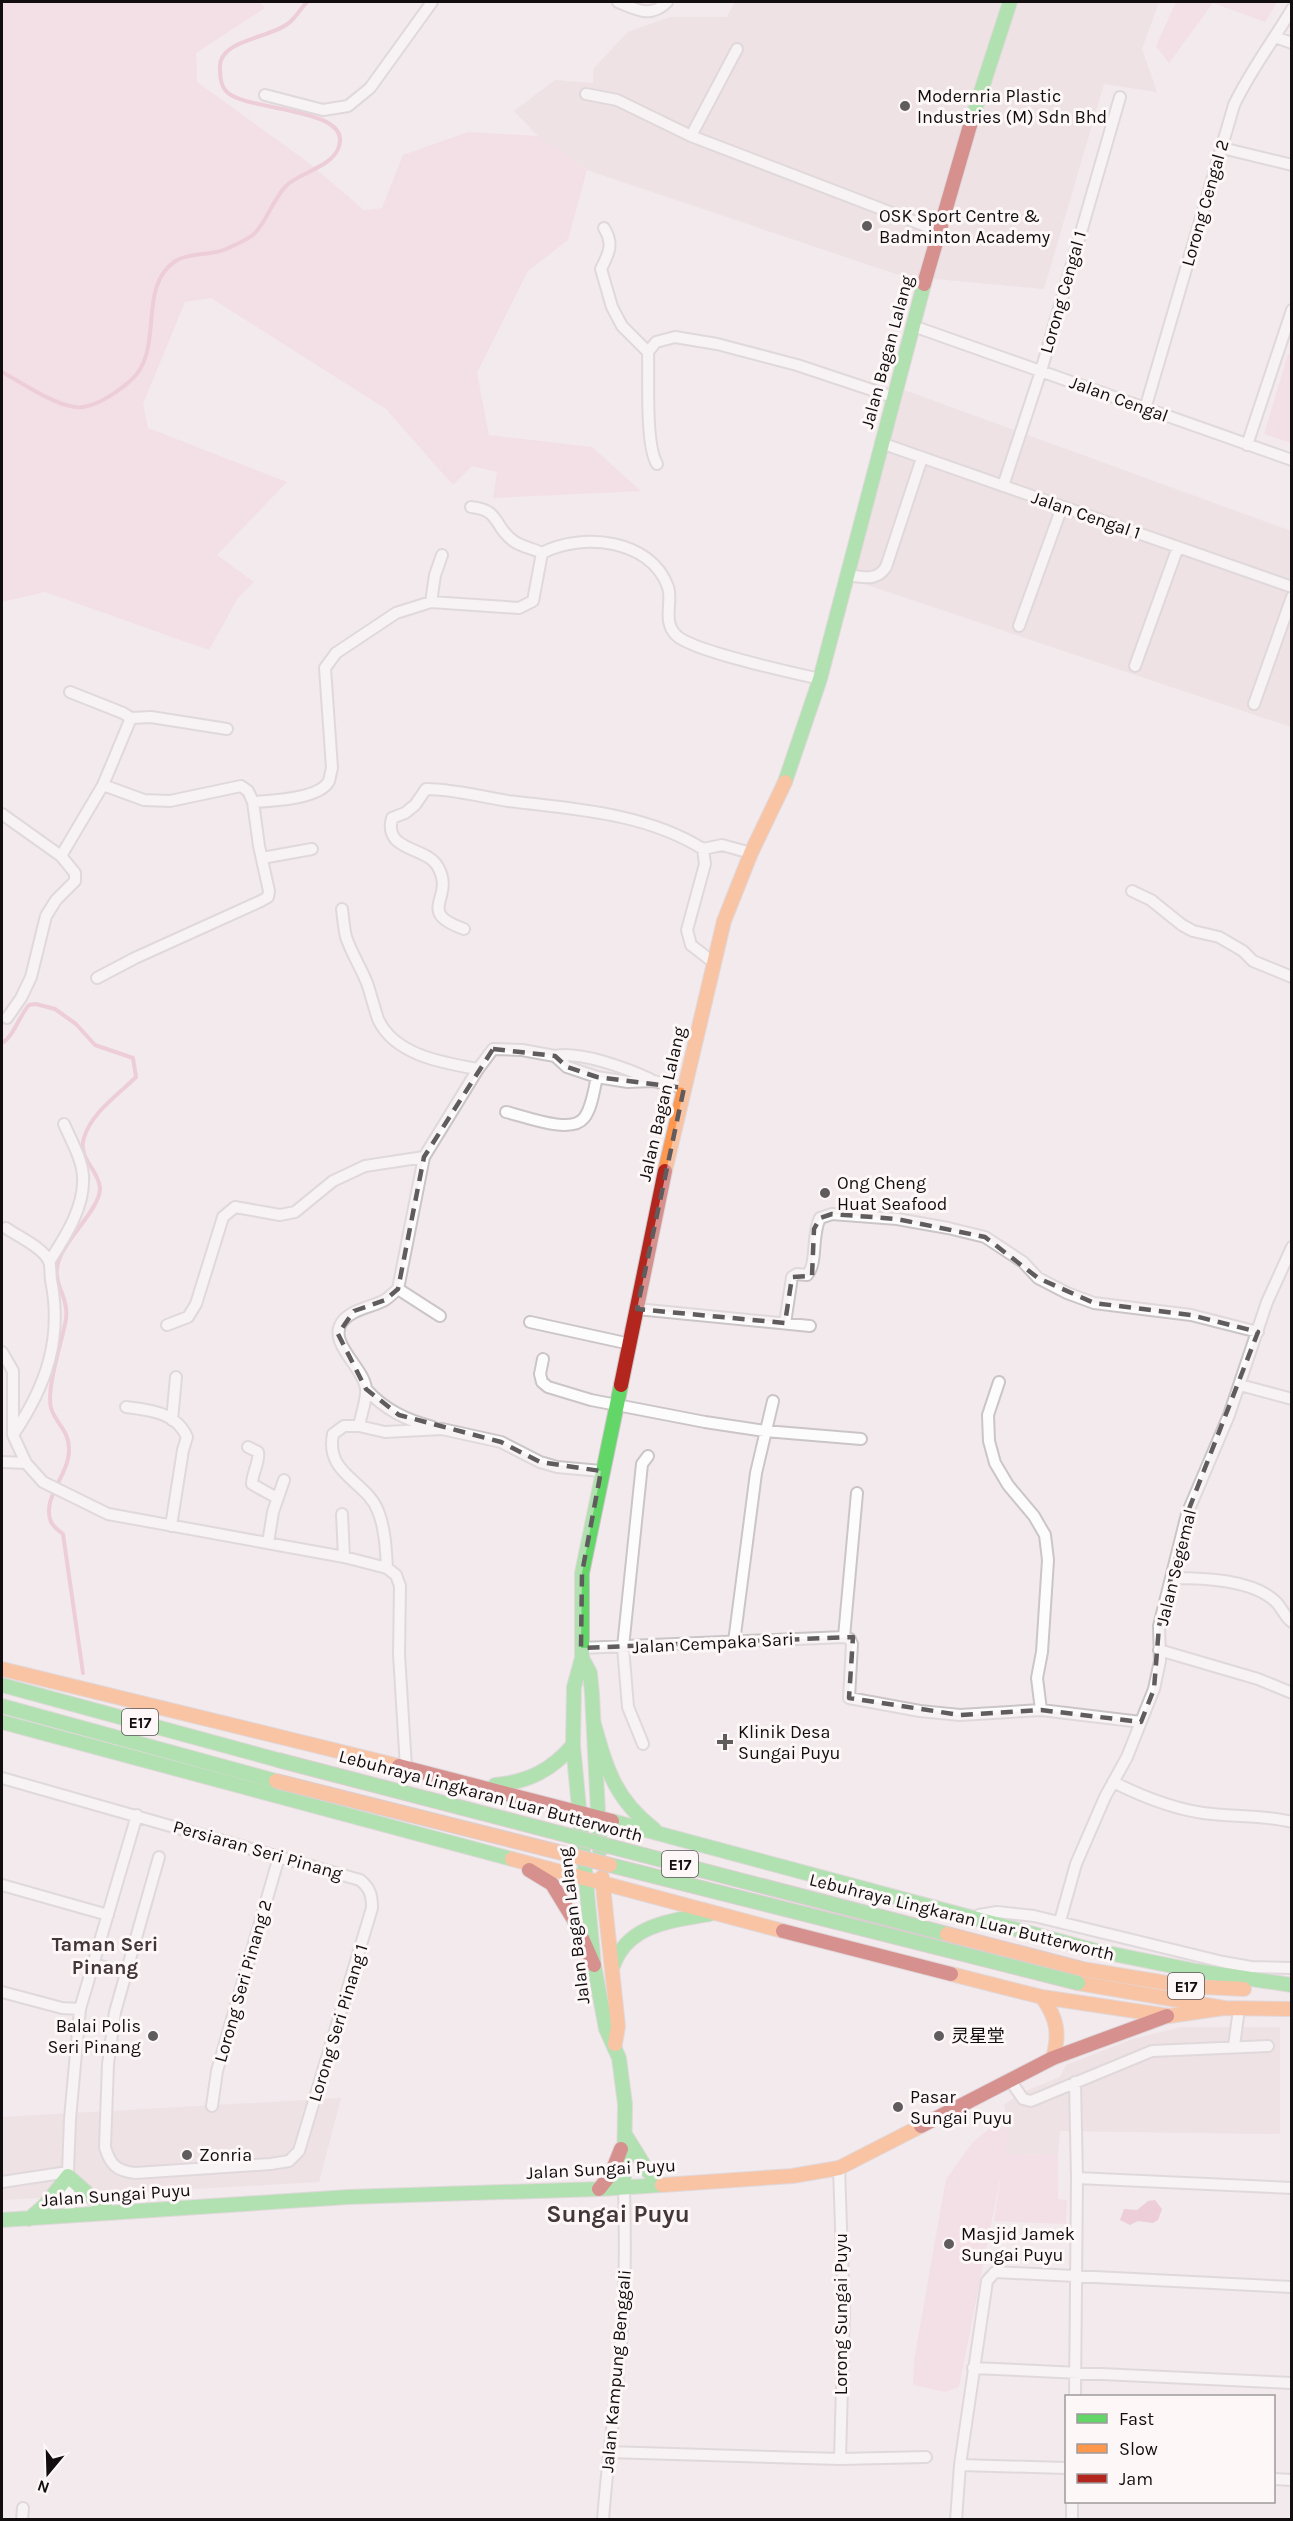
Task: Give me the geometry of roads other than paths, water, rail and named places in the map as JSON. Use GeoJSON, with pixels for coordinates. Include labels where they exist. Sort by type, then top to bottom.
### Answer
{"type":"FeatureCollection","features":[{"type":"Feature","properties":{"kind":"main road","name":"Jalan Bagan Lalang"},"geometry":{"type":"LineString","coordinates":[[624,2186],[626,2136],[619,2058],[615,2044],[606,2029],[594,1965],[573,1745],[574,1687],[582,1653],[582,1573],[658,1199],[713,962],[732,896],[784,786],[820,679],[893,397],[939,231],[975,104],[1010,2]]}},
{"type":"Feature","properties":{"kind":"main road","name":"Jalan Bagan Lalang"},"geometry":{"type":"LineString","coordinates":[[582,1653],[590,1673],[602,1883],[618,2026],[615,2044]]}},
{"type":"Feature","properties":{"kind":"main road"},"geometry":{"type":"LineString","coordinates":[[2,1669],[512,1794],[1093,1950],[1197,1971],[1292,1986]]}},
{"type":"Feature","properties":{"kind":"main road","name":"Lebuhraya Lingkaran Luar Butterworth"},"geometry":{"type":"LineString","coordinates":[[2,1685],[278,1760],[1083,1969],[1185,1986],[1250,1989],[1292,1986]]}},
{"type":"Feature","properties":{"kind":"main road","name":"Lebuhraya Lingkaran Luar Butterworth"},"geometry":{"type":"LineString","coordinates":[[2,1706],[276,1781],[1078,1983],[1224,2008],[1292,2009]]}},
{"type":"Feature","properties":{"kind":"main road"},"geometry":{"type":"LineString","coordinates":[[2,1722],[586,1879],[1042,1997],[1169,2016],[1224,2008]]}},
{"type":"Feature","properties":{"kind":"main road"},"geometry":{"type":"LineString","coordinates":[[594,1724],[612,1784],[626,1806],[662,1835]]}},
{"type":"Feature","properties":{"kind":"main road"},"geometry":{"type":"LineString","coordinates":[[475,1785],[508,1785],[530,1780],[562,1759],[573,1745]]}},
{"type":"Feature","properties":{"kind":"main road"},"geometry":{"type":"LineString","coordinates":[[497,1855],[516,1850],[531,1834],[533,1821],[529,1809],[512,1794]]}},
{"type":"Feature","properties":{"kind":"main road"},"geometry":{"type":"LineString","coordinates":[[674,1902],[648,1877],[647,1865],[653,1854],[663,1845],[683,1841]]}},
{"type":"Feature","properties":{"kind":"main road"},"geometry":{"type":"LineString","coordinates":[[497,1855],[552,1884],[574,1920],[594,1965]]}},
{"type":"Feature","properties":{"kind":"main road"},"geometry":{"type":"LineString","coordinates":[[613,1966],[620,1949],[632,1938],[663,1922],[715,1913]]}},
{"type":"Feature","properties":{"kind":"main road"},"geometry":{"type":"LineString","coordinates":[[1042,1997],[1056,2015],[1060,2036],[1053,2058]]}},
{"type":"Feature","properties":{"kind":"main road","name":"Jalan Sungai Puyu"},"geometry":{"type":"LineString","coordinates":[[2,2220],[348,2197],[599,2189],[792,2176],[839,2168],[1053,2058],[1169,2016]]}},
{"type":"Feature","properties":{"kind":"main road"},"geometry":{"type":"LineString","coordinates":[[626,2136],[647,2170],[660,2184]]}},
{"type":"Feature","properties":{"kind":"main road"},"geometry":{"type":"LineString","coordinates":[[599,2189],[615,2166],[626,2136]]}},
{"type":"Feature","properties":{"kind":"main road"},"geometry":{"type":"LineString","coordinates":[[29,2219],[45,2205],[68,2174],[110,2213]]}},
{"type":"Feature","properties":{"kind":"street"},"geometry":{"type":"LineString","coordinates":[[265,95],[323,110],[348,106],[370,88],[432,2]]}},
{"type":"Feature","properties":{"kind":"street"},"geometry":{"type":"LineString","coordinates":[[618,2],[648,13],[657,11],[667,2]]}},
{"type":"Feature","properties":{"kind":"street","name":"Lorong Cengal 2"},"geometry":{"type":"LineString","coordinates":[[1145,408],[1239,95],[1248,76],[1292,9]]}},
{"type":"Feature","properties":{"kind":"street"},"geometry":{"type":"LineString","coordinates":[[1275,37],[1292,43]]}},
{"type":"Feature","properties":{"kind":"street"},"geometry":{"type":"LineString","coordinates":[[691,136],[737,49]]}},
{"type":"Feature","properties":{"kind":"street"},"geometry":{"type":"LineString","coordinates":[[586,94],[617,100],[691,136],[939,231]]}},
{"type":"Feature","properties":{"kind":"street","name":"Lorong Cengal 1"},"geometry":{"type":"LineString","coordinates":[[1003,486],[1041,371],[1119,97]]}},
{"type":"Feature","properties":{"kind":"street"},"geometry":{"type":"LineString","coordinates":[[1222,148],[1292,165]]}},
{"type":"Feature","properties":{"kind":"street"},"geometry":{"type":"LineString","coordinates":[[604,228],[610,238],[609,254],[601,269],[612,307],[622,326],[648,352]]}},
{"type":"Feature","properties":{"kind":"street"},"geometry":{"type":"LineString","coordinates":[[1247,445],[1292,310]]}},
{"type":"Feature","properties":{"kind":"street","name":"Jalan Cengal"},"geometry":{"type":"LineString","coordinates":[[913,326],[1292,460]]}},
{"type":"Feature","properties":{"kind":"street"},"geometry":{"type":"LineString","coordinates":[[657,464],[652,456],[650,438],[648,352],[656,342],[675,337],[717,344],[797,365],[893,397]]}},
{"type":"Feature","properties":{"kind":"street","name":"Jalan Cengal 1"},"geometry":{"type":"LineString","coordinates":[[881,443],[1292,587]]}},
{"type":"Feature","properties":{"kind":"street"},"geometry":{"type":"LineString","coordinates":[[847,575],[874,578],[881,575],[886,567],[922,458]]}},
{"type":"Feature","properties":{"kind":"street"},"geometry":{"type":"LineString","coordinates":[[471,507],[485,508],[491,512],[499,527],[514,542],[543,553]]}},
{"type":"Feature","properties":{"kind":"street"},"geometry":{"type":"LineString","coordinates":[[1019,626],[1062,507]]}},
{"type":"Feature","properties":{"kind":"street"},"geometry":{"type":"LineString","coordinates":[[254,802],[297,797],[320,790],[328,783],[332,768],[325,668],[336,653],[396,613],[431,602],[519,608],[533,601],[543,553],[558,544],[589,540],[622,547],[645,556],[659,570],[669,589],[668,618],[676,635],[695,646],[820,679]]}},
{"type":"Feature","properties":{"kind":"street"},"geometry":{"type":"LineString","coordinates":[[1135,666],[1178,547]]}},
{"type":"Feature","properties":{"kind":"street"},"geometry":{"type":"LineString","coordinates":[[431,602],[435,575],[442,555]]}},
{"type":"Feature","properties":{"kind":"street"},"geometry":{"type":"LineString","coordinates":[[1254,704],[1292,597]]}},
{"type":"Feature","properties":{"kind":"street"},"geometry":{"type":"LineString","coordinates":[[70,692],[131,718],[151,717],[227,729]]}},
{"type":"Feature","properties":{"kind":"street"},"geometry":{"type":"LineString","coordinates":[[61,856],[103,785],[131,718]]}},
{"type":"Feature","properties":{"kind":"street"},"geometry":{"type":"LineString","coordinates":[[97,978],[135,958],[268,897],[269,891],[254,802],[248,791],[241,786],[170,801],[144,800],[103,785]]}},
{"type":"Feature","properties":{"kind":"street"},"geometry":{"type":"LineString","coordinates":[[464,929],[448,923],[437,911],[443,881],[438,866],[430,858],[404,847],[397,841],[390,824],[392,818],[405,813],[415,805],[426,789],[596,812],[686,838],[703,849],[722,845],[751,853]]}},
{"type":"Feature","properties":{"kind":"street"},"geometry":{"type":"LineString","coordinates":[[2,814],[61,856],[75,873],[75,881],[46,916],[31,977],[21,998],[7,1018]]}},
{"type":"Feature","properties":{"kind":"street"},"geometry":{"type":"LineString","coordinates":[[262,858],[312,849]]}},
{"type":"Feature","properties":{"kind":"street"},"geometry":{"type":"LineString","coordinates":[[703,849],[705,864],[687,930],[690,945],[713,962]]}},
{"type":"Feature","properties":{"kind":"street"},"geometry":{"type":"LineString","coordinates":[[1132,891],[1159,906],[1182,926],[1219,937],[1243,951],[1253,961],[1292,977]]}},
{"type":"Feature","properties":{"kind":"street"},"geometry":{"type":"LineString","coordinates":[[342,909],[346,938],[368,986],[379,1020],[390,1036],[403,1046],[446,1064],[478,1069]]}},
{"type":"Feature","properties":{"kind":"street"},"geometry":{"type":"LineString","coordinates":[[601,1472],[557,1467],[540,1462],[501,1442],[442,1429],[399,1415],[381,1405],[366,1389],[353,1360],[342,1350],[338,1334],[341,1323],[354,1311],[385,1300],[398,1289],[424,1158],[478,1069],[493,1049],[522,1050],[555,1056],[566,1054],[629,1070],[653,1081],[684,1088]]}},
{"type":"Feature","properties":{"kind":"street"},"geometry":{"type":"LineString","coordinates":[[555,1056],[567,1067],[597,1077],[628,1082],[653,1081]]}},
{"type":"Feature","properties":{"kind":"street"},"geometry":{"type":"LineString","coordinates":[[506,1112],[551,1124],[575,1125],[584,1119],[597,1077]]}},
{"type":"Feature","properties":{"kind":"street"},"geometry":{"type":"LineString","coordinates":[[49,1262],[80,1204],[83,1176],[74,1145],[64,1124]]}},
{"type":"Feature","properties":{"kind":"street"},"geometry":{"type":"LineString","coordinates":[[167,1325],[188,1317],[196,1304],[223,1217],[235,1207],[280,1215],[295,1212],[333,1181],[365,1166],[424,1158]]}},
{"type":"Feature","properties":{"kind":"street"},"geometry":{"type":"LineString","coordinates":[[785,1323],[792,1277],[797,1274],[807,1275],[813,1270],[814,1229],[820,1218],[832,1214],[948,1227],[985,1238],[1023,1262],[1038,1278],[1066,1293],[1094,1303],[1191,1315],[1258,1332]]}},
{"type":"Feature","properties":{"kind":"street"},"geometry":{"type":"LineString","coordinates":[[6,1228],[36,1248],[49,1262],[56,1300],[55,1339],[45,1376],[29,1410],[13,1435]]}},
{"type":"Feature","properties":{"kind":"street","name":"Jalan Segemal"},"geometry":{"type":"LineString","coordinates":[[1060,1921],[1076,1864],[1142,1722],[1154,1689],[1160,1650],[1159,1626],[1187,1514],[1240,1385],[1267,1302],[1292,1247]]}},
{"type":"Feature","properties":{"kind":"street"},"geometry":{"type":"LineString","coordinates":[[398,1289],[440,1316]]}},
{"type":"Feature","properties":{"kind":"street"},"geometry":{"type":"LineString","coordinates":[[637,1309],[810,1326]]}},
{"type":"Feature","properties":{"kind":"street"},"geometry":{"type":"LineString","coordinates":[[530,1322],[630,1344]]}},
{"type":"Feature","properties":{"kind":"street"},"geometry":{"type":"LineString","coordinates":[[2,1352],[13,1371],[13,1435],[26,1463],[43,1482],[72,1494],[93,1508],[108,1514],[344,1557],[387,1568],[396,1575],[400,1586],[399,1654],[406,1768]]}},
{"type":"Feature","properties":{"kind":"street"},"geometry":{"type":"LineString","coordinates":[[543,1359],[540,1374],[542,1382],[549,1387],[616,1405],[765,1431],[861,1439]]}},
{"type":"Feature","properties":{"kind":"street"},"geometry":{"type":"LineString","coordinates":[[172,1420],[176,1377]]}},
{"type":"Feature","properties":{"kind":"street"},"geometry":{"type":"LineString","coordinates":[[999,1383],[988,1415],[989,1441],[995,1463],[1008,1485],[1034,1516],[1045,1535],[1046,1583],[1042,1652],[1038,1677],[1041,1710]]}},
{"type":"Feature","properties":{"kind":"street"},"geometry":{"type":"LineString","coordinates":[[1240,1385],[1292,1399]]}},
{"type":"Feature","properties":{"kind":"street"},"geometry":{"type":"LineString","coordinates":[[359,1426],[366,1389]]}},
{"type":"Feature","properties":{"kind":"street"},"geometry":{"type":"LineString","coordinates":[[734,1642],[756,1473],[773,1401]]}},
{"type":"Feature","properties":{"kind":"street"},"geometry":{"type":"LineString","coordinates":[[126,1407],[162,1412],[184,1429],[187,1437],[171,1526]]}},
{"type":"Feature","properties":{"kind":"street"},"geometry":{"type":"LineString","coordinates":[[387,1568],[386,1548],[379,1512],[368,1492],[345,1476],[333,1455],[331,1444],[333,1434],[344,1426],[359,1426],[385,1432],[442,1429]]}},
{"type":"Feature","properties":{"kind":"street"},"geometry":{"type":"LineString","coordinates":[[248,1447],[258,1452],[259,1456],[252,1476],[252,1484],[277,1498]]}},
{"type":"Feature","properties":{"kind":"street"},"geometry":{"type":"LineString","coordinates":[[644,1744],[628,1707],[623,1647],[642,1464],[648,1456]]}},
{"type":"Feature","properties":{"kind":"street"},"geometry":{"type":"LineString","coordinates":[[2,1462],[26,1463]]}},
{"type":"Feature","properties":{"kind":"street"},"geometry":{"type":"LineString","coordinates":[[268,1543],[277,1498],[284,1480]]}},
{"type":"Feature","properties":{"kind":"street"},"geometry":{"type":"LineString","coordinates":[[857,1493],[844,1637],[850,1639],[852,1644],[849,1698],[920,1711],[960,1715],[1041,1710],[1142,1722]]}},
{"type":"Feature","properties":{"kind":"street"},"geometry":{"type":"LineString","coordinates":[[342,1514],[344,1557]]}},
{"type":"Feature","properties":{"kind":"street"},"geometry":{"type":"LineString","coordinates":[[1172,1578],[1209,1578],[1250,1588],[1277,1603],[1286,1618],[1292,1622]]}},
{"type":"Feature","properties":{"kind":"street","name":"Jalan Cempaka Sari"},"geometry":{"type":"LineString","coordinates":[[582,1653],[623,1647],[844,1637]]}},
{"type":"Feature","properties":{"kind":"street"},"geometry":{"type":"LineString","coordinates":[[1160,1650],[1258,1679],[1292,1693]]}},
{"type":"Feature","properties":{"kind":"street","name":"Persiaran Seri Pinang"},"geometry":{"type":"LineString","coordinates":[[2,1778],[360,1880],[372,1895]]}},
{"type":"Feature","properties":{"kind":"street"},"geometry":{"type":"LineString","coordinates":[[1113,1782],[1149,1798],[1210,1814],[1275,1818],[1292,1822]]}},
{"type":"Feature","properties":{"kind":"street"},"geometry":{"type":"LineString","coordinates":[[70,2216],[68,2174],[80,2009],[137,1815]]}},
{"type":"Feature","properties":{"kind":"street"},"geometry":{"type":"LineString","coordinates":[[94,1964],[126,1973],[159,1857]]}},
{"type":"Feature","properties":{"kind":"street","name":"Lorong Seri Pinang 2"},"geometry":{"type":"LineString","coordinates":[[212,2106],[217,2072],[279,1857]]}},
{"type":"Feature","properties":{"kind":"street"},"geometry":{"type":"LineString","coordinates":[[2,1885],[108,1916]]}},
{"type":"Feature","properties":{"kind":"street","name":"Lorong Seri Pinang 1"},"geometry":{"type":"LineString","coordinates":[[126,1973],[115,2012],[108,2064],[105,2147],[108,2159],[113,2166],[122,2172],[135,2173],[243,2167],[289,2161],[299,2151],[372,1908],[372,1895]]}},
{"type":"Feature","properties":{"kind":"street"},"geometry":{"type":"LineString","coordinates":[[967,1917],[998,1912],[1060,1921],[1223,1962],[1251,1967],[1292,1968]]}},
{"type":"Feature","properties":{"kind":"street"},"geometry":{"type":"LineString","coordinates":[[2,1992],[62,2008],[80,2009]]}},
{"type":"Feature","properties":{"kind":"street"},"geometry":{"type":"LineString","coordinates":[[1234,2046],[1239,2009]]}},
{"type":"Feature","properties":{"kind":"street"},"geometry":{"type":"LineString","coordinates":[[1010,2080],[1023,2099],[1031,2101],[1152,2051],[1269,2046]]}},
{"type":"Feature","properties":{"kind":"street"},"geometry":{"type":"LineString","coordinates":[[1075,2082],[1077,2178],[1075,2395]]}},
{"type":"Feature","properties":{"kind":"street","name":"Lorong Sungai Puyu"},"geometry":{"type":"LineString","coordinates":[[839,2168],[844,2314],[840,2459]]}},
{"type":"Feature","properties":{"kind":"street"},"geometry":{"type":"LineString","coordinates":[[2,2182],[68,2174]]}},
{"type":"Feature","properties":{"kind":"street"},"geometry":{"type":"LineString","coordinates":[[1077,2178],[1292,2188]]}},
{"type":"Feature","properties":{"kind":"street","name":"Jalan Kampung Benggali"},"geometry":{"type":"LineString","coordinates":[[603,2520],[623,2317],[626,2256],[624,2186]]}},
{"type":"Feature","properties":{"kind":"street"},"geometry":{"type":"LineString","coordinates":[[956,2520],[960,2465],[987,2281],[995,2272],[1292,2287]]}},
{"type":"Feature","properties":{"kind":"street"},"geometry":{"type":"LineString","coordinates":[[974,2368],[1292,2383]]}},
{"type":"Feature","properties":{"kind":"street"},"geometry":{"type":"LineString","coordinates":[[608,2452],[840,2459],[926,2457]]}},
{"type":"Feature","properties":{"kind":"street"},"geometry":{"type":"LineString","coordinates":[[960,2465],[1065,2468]]}},
{"type":"Feature","properties":{"kind":"street"},"geometry":{"type":"LineString","coordinates":[[1275,2479],[1292,2480]]}},
{"type":"Feature","properties":{"kind":"street"},"geometry":{"type":"LineString","coordinates":[[1072,2503],[1072,2520]]}},
{"type":"Feature","properties":{"kind":"waterway"},"geometry":{"type":"LineString","coordinates":[[2,372],[30,389],[64,405],[74,407],[92,405],[116,392],[136,375],[144,362],[148,347],[153,300],[163,273],[180,259],[220,251],[254,234],[287,185],[322,165],[334,155],[338,149],[339,135],[331,125],[315,117],[236,98],[226,91],[222,84],[221,59],[227,51],[236,45],[281,28],[292,20],[307,2]]}},
{"type":"Feature","properties":{"kind":"waterway"},"geometry":{"type":"LineString","coordinates":[[2,1043],[10,1036],[29,1005],[36,1004],[55,1009],[76,1024],[95,1045],[133,1058],[136,1077],[99,1112],[84,1138],[83,1152],[99,1182],[99,1196],[61,1254],[57,1270],[66,1319],[52,1377],[50,1399],[53,1414],[65,1432],[69,1449],[65,1468],[53,1495],[49,1513],[52,1524],[63,1534],[83,1673]]}},
{"type":"Feature","properties":{"kind":"place","name":"Modernria Plastic Industries (M) Sdn Bhd"},"geometry":{"type":"Point","coordinates":[905,106]}},
{"type":"Feature","properties":{"kind":"place","name":"OSK Sport Centre & Badminton Academy"},"geometry":{"type":"Point","coordinates":[867,226]}},
{"type":"Feature","properties":{"kind":"place","name":"Ong Cheng Huat Seafood"},"geometry":{"type":"Point","coordinates":[825,1193]}},
{"type":"Feature","properties":{"kind":"place","name":"Klinik Desa Sungai Puyu"},"geometry":{"type":"Point","coordinates":[725,1742]}},
{"type":"Feature","properties":{"kind":"place","name":"Balai Polis Seri Pinang"},"geometry":{"type":"Point","coordinates":[153,2036]}},
{"type":"Feature","properties":{"kind":"place","name":"灵星堂"},"geometry":{"type":"Point","coordinates":[939,2036]}},
{"type":"Feature","properties":{"kind":"place","name":"Pasar Sungai Puyu"},"geometry":{"type":"Point","coordinates":[898,2107]}},
{"type":"Feature","properties":{"kind":"place","name":"Zonria"},"geometry":{"type":"Point","coordinates":[187,2155]}},
{"type":"Feature","properties":{"kind":"place","name":"Masjid Jamek Sungai Puyu"},"geometry":{"type":"Point","coordinates":[949,2244]}},
{"type":"Feature","properties":{"kind":"district","name":"Taman Seri Pinang"},"geometry":{"type":"Point","coordinates":[105,1956]}},
{"type":"Feature","properties":{"kind":"district","name":"Sungai Puyu"},"geometry":{"type":"Point","coordinates":[618,2214]}}]}
